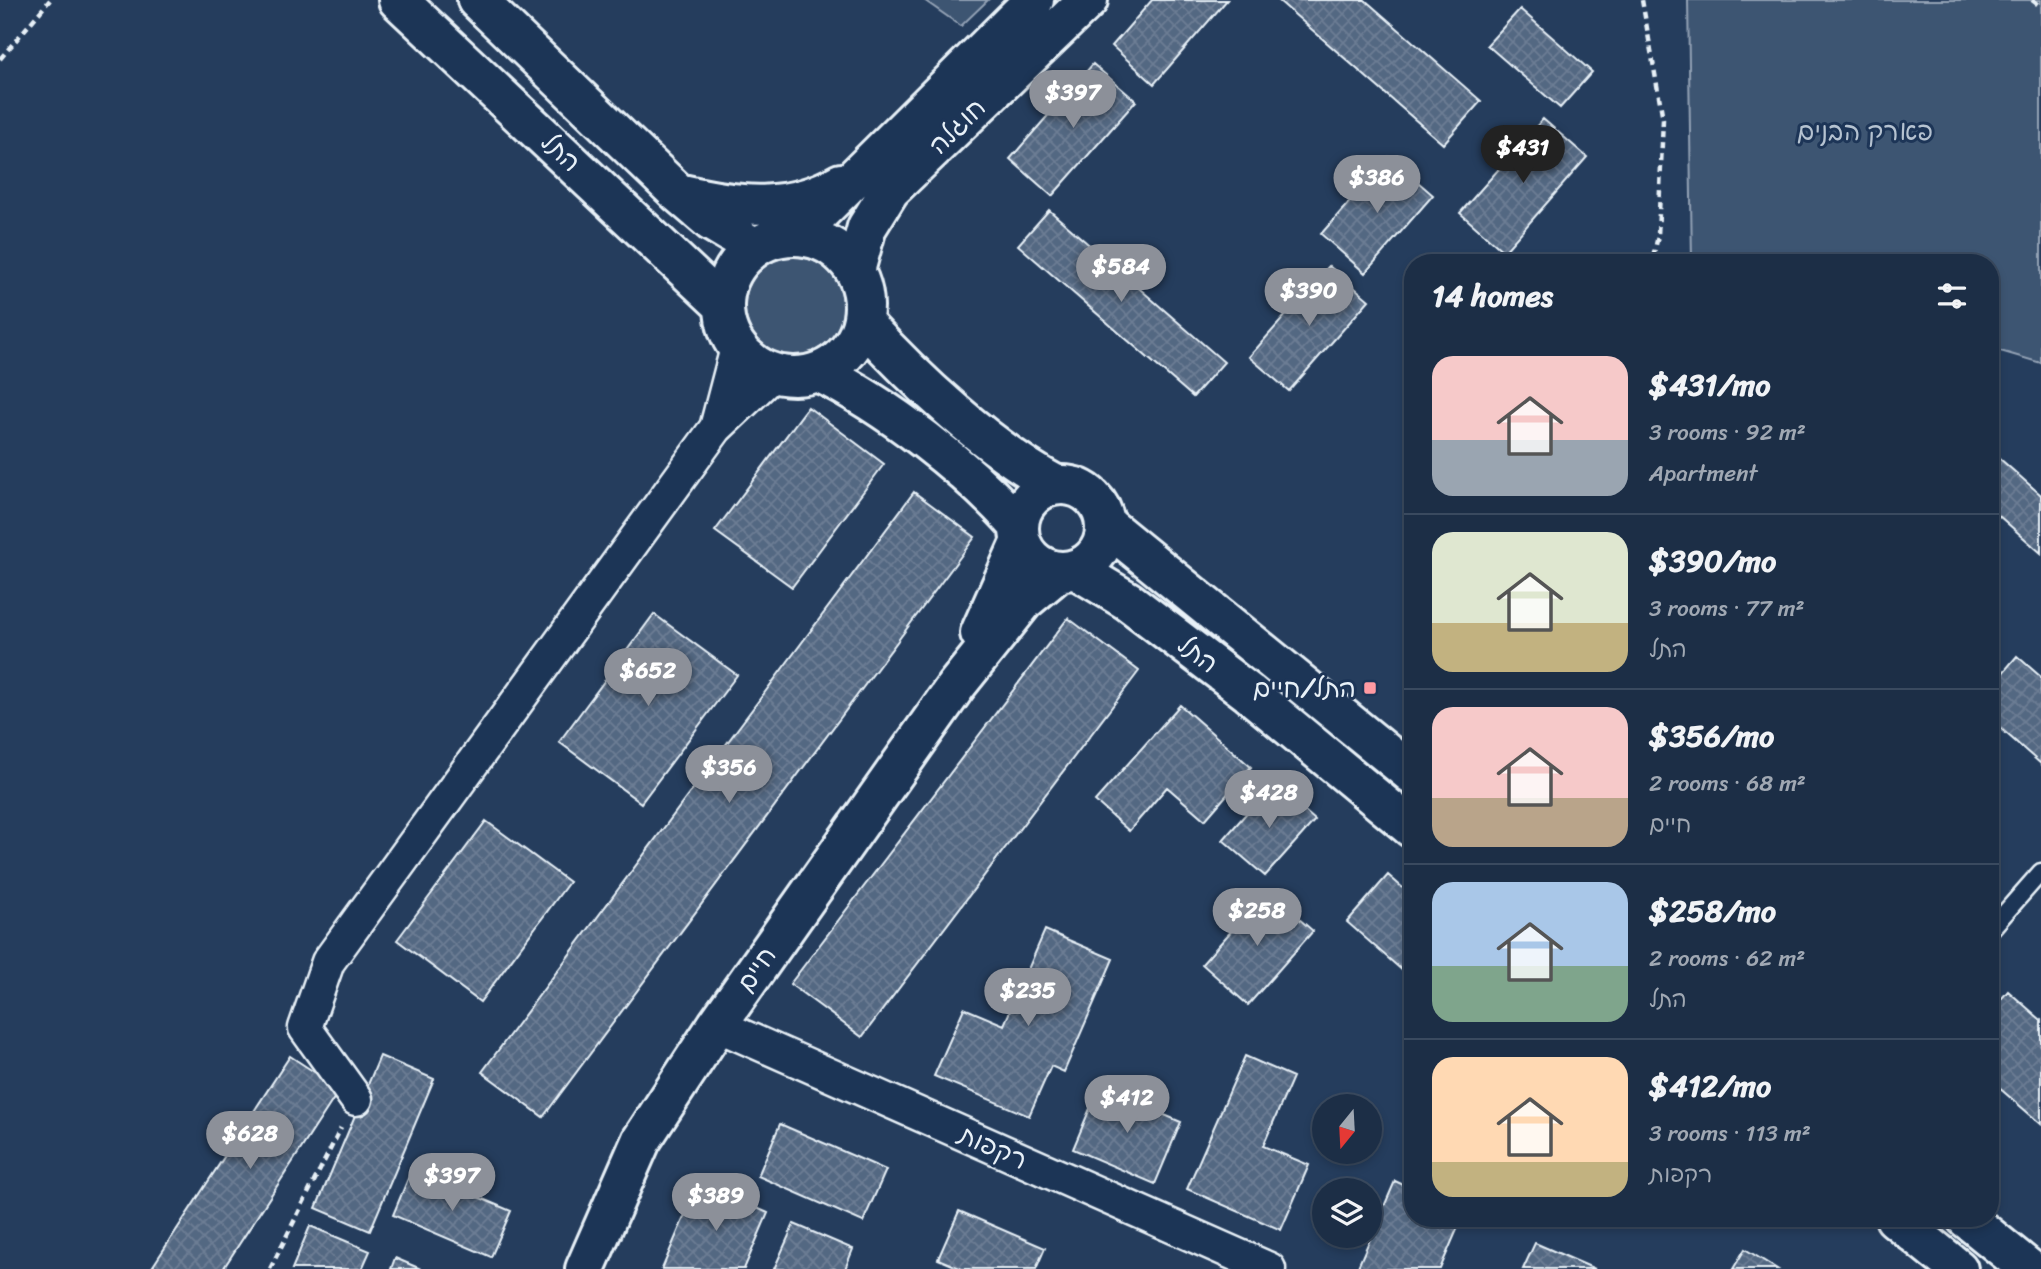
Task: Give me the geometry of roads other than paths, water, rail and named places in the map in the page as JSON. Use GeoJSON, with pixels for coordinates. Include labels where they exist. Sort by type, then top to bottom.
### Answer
{"type":"FeatureCollection","features":[{"type":"Feature","properties":{"kind":"main road","name":"התל"},"geometry":{"type":"LineString","coordinates":[[398,0],[723,305]]}},
{"type":"Feature","properties":{"kind":"main road","name":"התל"},"geometry":{"type":"LineString","coordinates":[[477,0],[678,193],[712,222],[754,247]]}},
{"type":"Feature","properties":{"kind":"main road","name":"חוגלה"},"geometry":{"type":"LineString","coordinates":[[797,235],[1034,0]]}},
{"type":"Feature","properties":{"kind":"main road","name":"חוגלה"},"geometry":{"type":"LineString","coordinates":[[855,271],[867,227],[890,190],[1088,0]]}},
{"type":"Feature","properties":{"kind":"main road"},"geometry":{"type":"LineString","coordinates":[[678,193],[719,203],[768,206],[809,199],[858,174]]}},
{"type":"Feature","properties":{"kind":"main road"},"geometry":{"type":"LineString","coordinates":[[797,235],[819,240],[840,252],[855,271],[865,305],[863,323],[846,354],[818,372],[796,377],[774,373],[753,363],[737,348],[726,327],[723,305],[727,283],[732,273],[754,247],[775,238],[797,235]]}},
{"type":"Feature","properties":{"kind":"main road"},"geometry":{"type":"LineString","coordinates":[[818,372],[863,395],[1000,504],[1020,534],[1033,561],[1067,570],[1088,563],[1098,552],[1104,539],[1105,524],[1102,511],[1083,490],[1056,485],[996,447],[893,355],[863,323]]}},
{"type":"Feature","properties":{"kind":"main road"},"geometry":{"type":"LineString","coordinates":[[1020,534],[1023,508],[1031,497],[1056,485]]}},
{"type":"Feature","properties":{"kind":"main road","name":"התל"},"geometry":{"type":"LineString","coordinates":[[1105,524],[1404,767]]}},
{"type":"Feature","properties":{"kind":"main road","name":"חיים"},"geometry":{"type":"LineString","coordinates":[[956,686],[1020,534]]}},
{"type":"Feature","properties":{"kind":"main road","name":"התל"},"geometry":{"type":"LineString","coordinates":[[1067,570],[1128,601],[1249,693],[1404,821]]}},
{"type":"Feature","properties":{"kind":"main road","name":"חיים"},"geometry":{"type":"LineString","coordinates":[[585,1269],[641,1141],[717,1026],[956,686],[1024,601],[1067,570]]}},
{"type":"Feature","properties":{"kind":"main road"},"geometry":{"type":"LineString","coordinates":[[1906,1227],[1958,1269]]}},
{"type":"Feature","properties":{"kind":"main road"},"geometry":{"type":"LineString","coordinates":[[1977,1227],[2029,1269]]}},
{"type":"Feature","properties":{"kind":"street"},"geometry":{"type":"LineString","coordinates":[[716,428],[737,348]]}},
{"type":"Feature","properties":{"kind":"street"},"geometry":{"type":"LineString","coordinates":[[356,1099],[305,1028],[328,962],[716,428],[774,373]]}},
{"type":"Feature","properties":{"kind":"street","name":"רקפות"},"geometry":{"type":"LineString","coordinates":[[717,1026],[1269,1269]]}},
{"type":"Feature","properties":{"kind":"lane"},"geometry":{"type":"LineString","coordinates":[[1999,920],[2041,872]]}},
{"type":"Feature","properties":{"kind":"place","name":"התל/חיים"},"geometry":{"type":"Point","coordinates":[1370,688]}},
{"type":"Feature","properties":{"kind":"park label","name":"פארק הבנים"},"geometry":{"type":"Point","coordinates":[1865,131]}}]}
